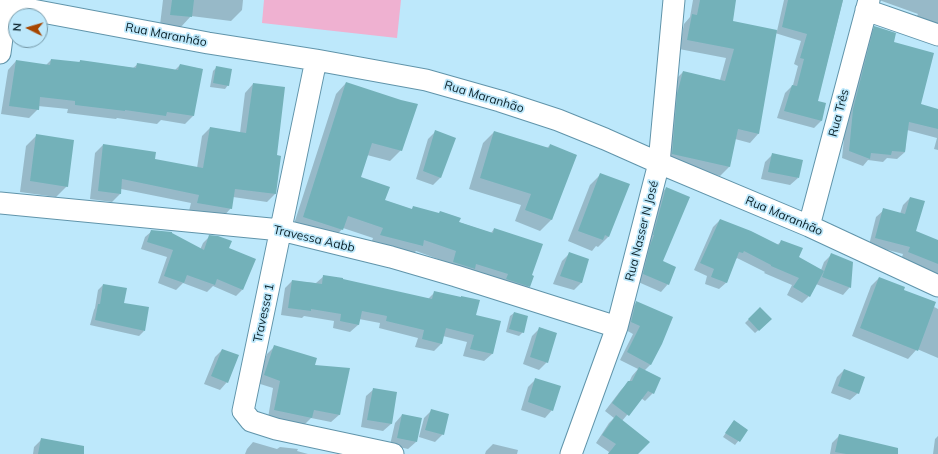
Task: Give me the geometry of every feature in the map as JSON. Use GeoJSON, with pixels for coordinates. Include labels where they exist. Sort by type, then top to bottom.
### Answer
{"type":"FeatureCollection","features":[{"type":"Feature","properties":{"kind":"street","name":"Rua Nasser N José"},"geometry":{"type":"LineString","coordinates":[[572,454],[617,328],[659,163],[674,0]]}},
{"type":"Feature","properties":{"kind":"street","name":"Rua Maranhão"},"geometry":{"type":"LineString","coordinates":[[4,3],[208,44],[316,60],[426,80],[500,101],[558,120],[810,226],[938,286]]}},
{"type":"Feature","properties":{"kind":"street"},"geometry":{"type":"LineString","coordinates":[[0,53],[4,3]]}},
{"type":"Feature","properties":{"kind":"street"},"geometry":{"type":"LineString","coordinates":[[867,5],[938,34]]}},
{"type":"Feature","properties":{"kind":"street","name":"Rua Três"},"geometry":{"type":"LineString","coordinates":[[810,226],[867,5]]}},
{"type":"Feature","properties":{"kind":"street","name":"Travessa 1"},"geometry":{"type":"LineString","coordinates":[[316,60],[282,230],[243,410],[251,421],[276,429],[393,454]]}},
{"type":"Feature","properties":{"kind":"street","name":"Travessa Aabb"},"geometry":{"type":"LineString","coordinates":[[0,203],[282,230],[391,257],[456,276],[617,328]]}},
{"type":"Feature","properties":{"kind":"shaded area"},"geometry":{"type":"Polygon","coordinates":[[[264,0],[401,0],[397,38],[262,23],[264,0]]]}},
{"type":"Feature","properties":{"kind":"building"},"geometry":{"type":"Polygon","coordinates":[[[172,0],[194,0],[192,17],[170,15],[172,0]]]}},
{"type":"Feature","properties":{"kind":"building"},"geometry":{"type":"Polygon","coordinates":[[[700,0],[736,0],[733,21],[777,30],[759,134],[738,129],[730,167],[672,154],[677,94],[683,71],[725,81],[734,49],[687,40],[692,14],[697,15],[700,0]]]}},
{"type":"Feature","properties":{"kind":"building"},"geometry":{"type":"Polygon","coordinates":[[[788,0],[843,0],[818,101],[826,103],[822,121],[784,111],[792,85],[797,86],[804,59],[800,58],[807,34],[782,27],[788,0]]]}},
{"type":"Feature","properties":{"kind":"building"},"geometry":{"type":"Polygon","coordinates":[[[874,26],[896,33],[894,42],[934,53],[921,104],[938,109],[938,129],[909,122],[905,152],[892,151],[891,155],[871,153],[870,159],[849,151],[853,109],[874,26]]]}},
{"type":"Feature","properties":{"kind":"building"},"geometry":{"type":"Polygon","coordinates":[[[51,59],[80,62],[80,60],[136,68],[137,63],[178,70],[180,64],[203,69],[194,116],[167,112],[166,116],[75,105],[75,101],[40,97],[39,110],[9,106],[16,60],[50,65],[51,59]]]}},
{"type":"Feature","properties":{"kind":"building"},"geometry":{"type":"Polygon","coordinates":[[[216,66],[232,69],[229,86],[213,83],[216,66]]]}},
{"type":"Feature","properties":{"kind":"building"},"geometry":{"type":"Polygon","coordinates":[[[346,82],[418,104],[402,151],[372,143],[361,177],[390,187],[385,200],[412,209],[413,206],[439,213],[440,211],[461,218],[459,222],[493,233],[494,228],[543,244],[532,275],[534,276],[530,287],[506,279],[508,274],[476,264],[475,269],[453,262],[456,251],[424,240],[423,246],[380,235],[383,228],[348,216],[343,230],[303,217],[346,82]]]}},
{"type":"Feature","properties":{"kind":"building"},"geometry":{"type":"Polygon","coordinates":[[[253,83],[285,87],[277,155],[281,156],[276,194],[235,189],[232,209],[197,203],[199,195],[122,179],[121,194],[98,191],[103,144],[156,152],[155,159],[203,168],[210,127],[246,133],[253,83]]]}},
{"type":"Feature","properties":{"kind":"building"},"geometry":{"type":"Polygon","coordinates":[[[435,130],[456,138],[441,178],[423,171],[435,130]]]}},
{"type":"Feature","properties":{"kind":"building"},"geometry":{"type":"Polygon","coordinates":[[[494,131],[549,148],[550,144],[577,155],[552,220],[525,210],[531,194],[480,178],[494,131]]]}},
{"type":"Feature","properties":{"kind":"building"},"geometry":{"type":"Polygon","coordinates":[[[36,134],[74,140],[68,187],[30,181],[36,134]]]}},
{"type":"Feature","properties":{"kind":"building"},"geometry":{"type":"Polygon","coordinates":[[[772,153],[803,160],[799,178],[768,172],[772,153]]]}},
{"type":"Feature","properties":{"kind":"building"},"geometry":{"type":"Polygon","coordinates":[[[600,173],[630,184],[609,237],[605,235],[603,240],[578,231],[600,173]]]}},
{"type":"Feature","properties":{"kind":"building"},"geometry":{"type":"Polygon","coordinates":[[[666,187],[690,197],[663,261],[676,267],[669,285],[643,274],[666,187]]]}},
{"type":"Feature","properties":{"kind":"building"},"geometry":{"type":"Polygon","coordinates":[[[910,197],[925,201],[916,231],[938,240],[938,264],[908,252],[910,247],[875,238],[883,208],[905,214],[910,197]]]}},
{"type":"Feature","properties":{"kind":"building"},"geometry":{"type":"Polygon","coordinates":[[[720,219],[751,231],[779,245],[781,240],[803,248],[799,257],[824,271],[810,297],[793,287],[799,278],[771,266],[744,251],[743,253],[739,252],[727,283],[711,277],[714,269],[700,263],[720,219]]]}},
{"type":"Feature","properties":{"kind":"building"},"geometry":{"type":"Polygon","coordinates":[[[151,230],[172,232],[204,250],[209,235],[218,236],[232,241],[229,248],[256,259],[243,290],[217,279],[215,285],[187,275],[184,283],[164,276],[173,250],[147,242],[151,230]]]}},
{"type":"Feature","properties":{"kind":"building"},"geometry":{"type":"Polygon","coordinates":[[[569,252],[589,259],[582,283],[560,276],[569,252]]]}},
{"type":"Feature","properties":{"kind":"building"},"geometry":{"type":"Polygon","coordinates":[[[831,253],[853,262],[851,288],[822,277],[831,253]]]}},
{"type":"Feature","properties":{"kind":"building"},"geometry":{"type":"Polygon","coordinates":[[[323,275],[343,278],[432,299],[434,291],[480,300],[476,315],[501,321],[493,354],[470,349],[474,335],[446,328],[442,344],[422,339],[424,330],[386,321],[387,316],[362,311],[359,325],[340,321],[341,314],[311,309],[311,311],[288,308],[292,280],[322,284],[323,275]]]}},
{"type":"Feature","properties":{"kind":"building"},"geometry":{"type":"Polygon","coordinates":[[[879,277],[905,287],[904,290],[936,302],[918,351],[860,328],[879,277]]]}},
{"type":"Feature","properties":{"kind":"building"},"geometry":{"type":"Polygon","coordinates":[[[103,284],[127,288],[124,303],[149,307],[145,331],[95,320],[98,304],[100,304],[103,284]]]}},
{"type":"Feature","properties":{"kind":"building"},"geometry":{"type":"Polygon","coordinates":[[[636,301],[673,317],[662,344],[651,365],[627,352],[640,326],[631,322],[636,301]]]}},
{"type":"Feature","properties":{"kind":"building"},"geometry":{"type":"Polygon","coordinates":[[[760,307],[772,319],[759,331],[748,319],[760,307]]]}},
{"type":"Feature","properties":{"kind":"building"},"geometry":{"type":"Polygon","coordinates":[[[514,312],[528,316],[524,333],[509,329],[514,312]]]}},
{"type":"Feature","properties":{"kind":"building"},"geometry":{"type":"Polygon","coordinates":[[[539,327],[557,333],[548,363],[530,357],[539,327]]]}},
{"type":"Feature","properties":{"kind":"building"},"geometry":{"type":"Polygon","coordinates":[[[274,345],[317,358],[315,365],[350,368],[340,415],[314,410],[312,418],[274,410],[280,381],[264,375],[274,345]]]}},
{"type":"Feature","properties":{"kind":"building"},"geometry":{"type":"Polygon","coordinates":[[[222,349],[239,355],[228,383],[211,376],[222,349]]]}},
{"type":"Feature","properties":{"kind":"building"},"geometry":{"type":"Polygon","coordinates":[[[639,367],[661,378],[654,394],[648,391],[629,416],[612,403],[628,381],[632,381],[639,367]]]}},
{"type":"Feature","properties":{"kind":"building"},"geometry":{"type":"Polygon","coordinates":[[[844,369],[865,377],[859,394],[838,386],[844,369]]]}},
{"type":"Feature","properties":{"kind":"building"},"geometry":{"type":"Polygon","coordinates":[[[535,378],[561,386],[553,411],[528,402],[535,378]]]}},
{"type":"Feature","properties":{"kind":"building"},"geometry":{"type":"Polygon","coordinates":[[[373,388],[397,392],[392,424],[367,420],[373,388]]]}},
{"type":"Feature","properties":{"kind":"building"},"geometry":{"type":"Polygon","coordinates":[[[431,409],[449,414],[444,435],[425,430],[431,409]]]}},
{"type":"Feature","properties":{"kind":"building"},"geometry":{"type":"Polygon","coordinates":[[[402,414],[422,418],[417,442],[397,438],[402,414]]]}},
{"type":"Feature","properties":{"kind":"building"},"geometry":{"type":"Polygon","coordinates":[[[616,415],[650,442],[638,454],[608,454],[616,444],[602,435],[616,415]]]}},
{"type":"Feature","properties":{"kind":"building"},"geometry":{"type":"Polygon","coordinates":[[[734,420],[748,430],[740,442],[725,433],[734,420]]]}},
{"type":"Feature","properties":{"kind":"building"},"geometry":{"type":"Polygon","coordinates":[[[839,434],[898,448],[898,454],[846,454],[835,452],[839,434]]]}},
{"type":"Feature","properties":{"kind":"building"},"geometry":{"type":"Polygon","coordinates":[[[41,438],[84,446],[84,454],[38,454],[41,438]]]}}]}
